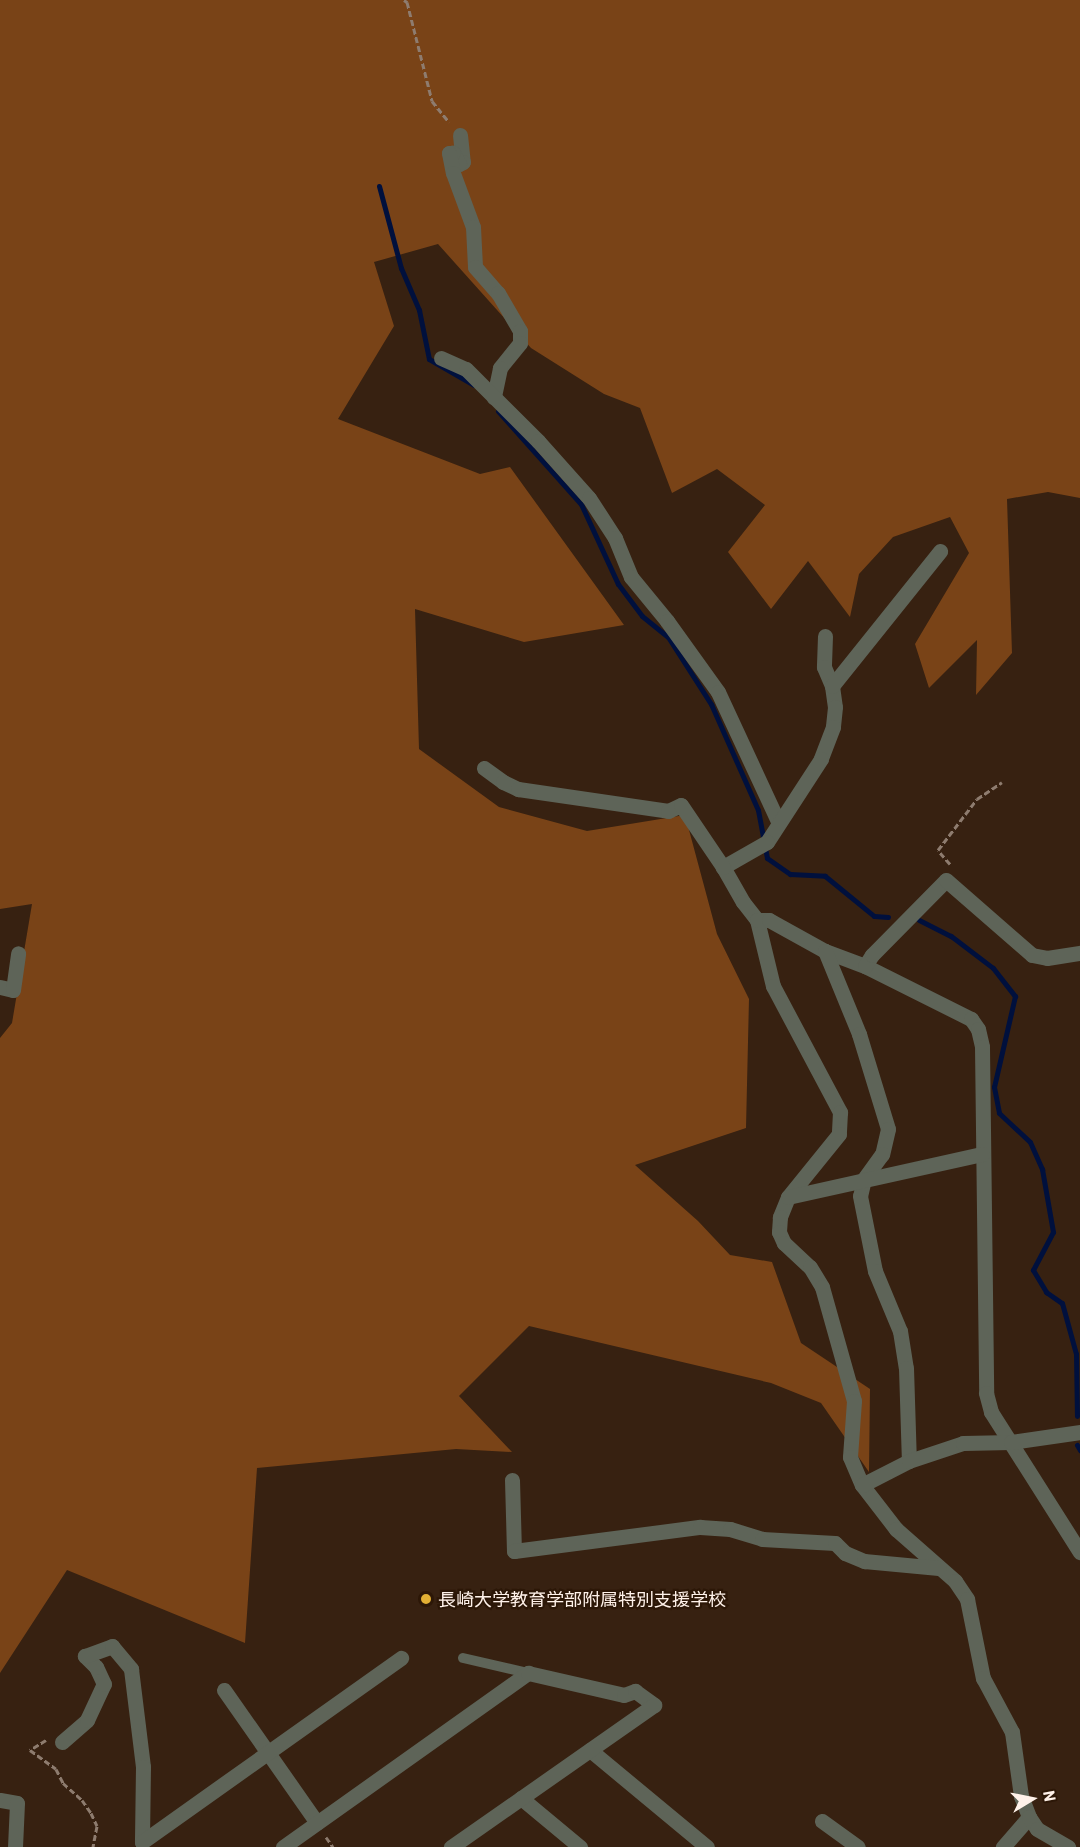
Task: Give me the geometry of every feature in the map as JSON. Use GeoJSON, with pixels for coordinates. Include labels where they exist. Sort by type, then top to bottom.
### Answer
{"type":"FeatureCollection","features":[{"type":"Feature","properties":{"kind":"street"},"geometry":{"type":"LineString","coordinates":[[460,135],[463,162],[459,164],[453,153],[449,153],[453,173],[473,227],[475,267],[498,292],[520,331],[520,343],[500,368],[494,397]]}},
{"type":"Feature","properties":{"kind":"street"},"geometry":{"type":"LineString","coordinates":[[441,358],[466,369],[589,498],[615,538],[631,577],[667,621],[718,692],[778,821]]}},
{"type":"Feature","properties":{"kind":"street"},"geometry":{"type":"LineString","coordinates":[[831,686],[940,551]]}},
{"type":"Feature","properties":{"kind":"street"},"geometry":{"type":"LineString","coordinates":[[723,867],[767,842],[778,821],[821,759],[833,727],[835,707],[824,667],[825,636]]}},
{"type":"Feature","properties":{"kind":"street"},"geometry":{"type":"LineString","coordinates":[[484,768],[503,782],[518,789],[668,811],[681,805],[757,920],[774,986],[840,1112],[839,1134],[806,1171],[788,1197],[780,1217],[779,1232],[784,1243],[810,1267],[822,1287],[854,1401],[850,1457],[862,1485],[896,1530],[955,1581],[967,1599],[983,1678],[1012,1732],[1021,1796],[1029,1817],[1037,1829],[1068,1847]]}},
{"type":"Feature","properties":{"kind":"street"},"geometry":{"type":"LineString","coordinates":[[865,966],[872,955],[946,880],[1032,955],[1047,958],[1080,953]]}},
{"type":"Feature","properties":{"kind":"street"},"geometry":{"type":"LineString","coordinates":[[757,920],[769,920],[825,951],[865,966],[971,1019],[978,1029],[982,1047],[986,1393],[991,1412],[1078,1546]]}},
{"type":"Feature","properties":{"kind":"street"},"geometry":{"type":"LineString","coordinates":[[825,951],[860,1034],[888,1129],[882,1154],[864,1179],[860,1196],[876,1271],[900,1331],[906,1368],[909,1461]]}},
{"type":"Feature","properties":{"kind":"street"},"geometry":{"type":"LineString","coordinates":[[0,987],[13,990],[18,953]]}},
{"type":"Feature","properties":{"kind":"street"},"geometry":{"type":"LineString","coordinates":[[788,1197],[982,1154]]}},
{"type":"Feature","properties":{"kind":"street"},"geometry":{"type":"LineString","coordinates":[[862,1485],[909,1461],[963,1443],[1011,1442],[1080,1432]]}},
{"type":"Feature","properties":{"kind":"street"},"geometry":{"type":"LineString","coordinates":[[512,1480],[514,1551],[700,1527],[730,1529],[762,1539],[835,1544],[844,1553],[864,1561],[939,1568]]}},
{"type":"Feature","properties":{"kind":"street"},"geometry":{"type":"LineString","coordinates":[[62,1742],[87,1720],[104,1684],[96,1667],[85,1656],[112,1646],[131,1669],[143,1767],[142,1842],[401,1658]]}},
{"type":"Feature","properties":{"kind":"street"},"geometry":{"type":"LineString","coordinates":[[284,1847],[528,1673],[624,1695],[635,1691],[654,1705],[454,1846]]}},
{"type":"Feature","properties":{"kind":"street"},"geometry":{"type":"LineString","coordinates":[[224,1690],[317,1823]]}},
{"type":"Feature","properties":{"kind":"street"},"geometry":{"type":"LineString","coordinates":[[590,1750],[707,1847]]}},
{"type":"Feature","properties":{"kind":"street"},"geometry":{"type":"LineString","coordinates":[[521,1798],[580,1847]]}},
{"type":"Feature","properties":{"kind":"street"},"geometry":{"type":"LineString","coordinates":[[0,1800],[17,1803],[15,1847]]}},
{"type":"Feature","properties":{"kind":"street"},"geometry":{"type":"LineString","coordinates":[[1003,1847],[1029,1817]]}},
{"type":"Feature","properties":{"kind":"street"},"geometry":{"type":"LineString","coordinates":[[822,1821],[858,1847]]}},
{"type":"Feature","properties":{"kind":"lane"},"geometry":{"type":"LineString","coordinates":[[463,1658],[528,1673]]}},
{"type":"Feature","properties":{"kind":"path"},"geometry":{"type":"LineString","coordinates":[[404,0],[407,2],[432,101],[460,135]]}},
{"type":"Feature","properties":{"kind":"path"},"geometry":{"type":"LineString","coordinates":[[938,850],[977,799],[1002,782]]}},
{"type":"Feature","properties":{"kind":"path"},"geometry":{"type":"LineString","coordinates":[[62,1742],[53,1735],[30,1750],[56,1768],[63,1783],[82,1800],[92,1813],[97,1826],[93,1847]]}},
{"type":"Feature","properties":{"kind":"shaded area"},"geometry":{"type":"Polygon","coordinates":[[[0,0],[1080,0],[1080,498],[1048,492],[1007,499],[1012,653],[976,695],[977,640],[929,688],[915,644],[969,553],[950,517],[893,537],[859,574],[850,617],[808,561],[771,609],[728,552],[765,505],[717,469],[672,493],[640,408],[604,394],[531,348],[438,244],[374,262],[394,326],[338,419],[480,474],[510,467],[624,625],[524,642],[415,609],[419,749],[499,807],[587,831],[685,815],[717,934],[749,999],[746,1128],[635,1165],[698,1221],[730,1255],[772,1262],[801,1343],[870,1389],[869,1472],[821,1403],[771,1383],[529,1326],[459,1396],[512,1452],[456,1449],[257,1468],[245,1643],[67,1570],[0,1673],[0,1038],[12,1023],[32,904],[0,909],[0,0]]]}},
{"type":"Feature","properties":{"kind":"waterway"},"geometry":{"type":"LineString","coordinates":[[379,186],[401,268],[419,310],[429,359],[474,385]]}},
{"type":"Feature","properties":{"kind":"waterway"},"geometry":{"type":"LineString","coordinates":[[498,411],[581,504],[618,584],[642,616],[668,637],[711,704],[758,810],[767,858],[790,874],[825,876],[874,916],[888,917]]}},
{"type":"Feature","properties":{"kind":"waterway"},"geometry":{"type":"LineString","coordinates":[[919,920],[951,936],[993,968],[1015,996],[994,1087],[999,1113],[1030,1142],[1042,1169],[1053,1232],[1033,1270],[1046,1292],[1062,1303],[1076,1354],[1077,1416]]}},
{"type":"Feature","properties":{"kind":"waterway"},"geometry":{"type":"LineString","coordinates":[[1077,1445],[1080,1450]]}},
{"type":"Feature","properties":{"kind":"place","name":"長崎大学教育学部附属特別支援学校"},"geometry":{"type":"Point","coordinates":[426,1599]}}]}
